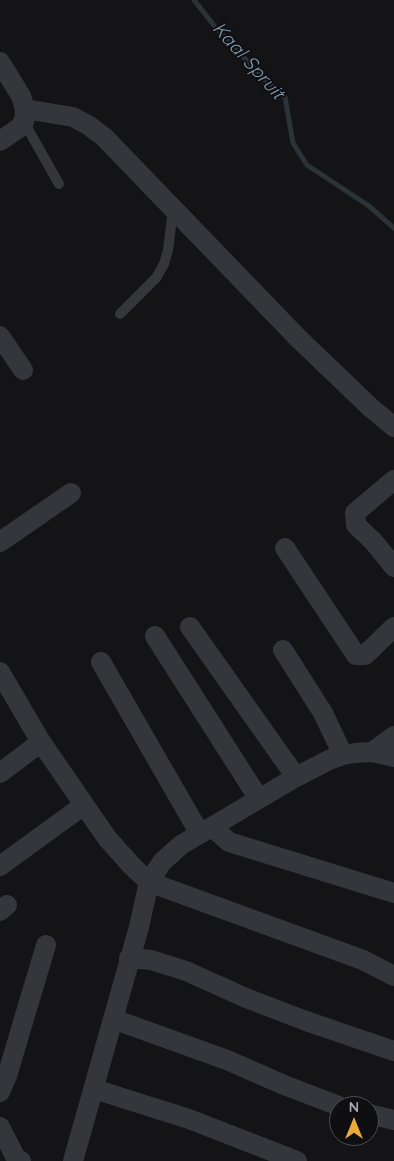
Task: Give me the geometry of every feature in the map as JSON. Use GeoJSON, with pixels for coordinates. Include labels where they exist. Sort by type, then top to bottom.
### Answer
{"type":"FeatureCollection","features":[{"type":"Feature","properties":{"kind":"street"},"geometry":{"type":"LineString","coordinates":[[0,62],[21,96],[25,115],[14,132],[0,141]]}},
{"type":"Feature","properties":{"kind":"street"},"geometry":{"type":"LineString","coordinates":[[25,115],[73,117],[104,137],[310,350],[370,408],[394,427]]}},
{"type":"Feature","properties":{"kind":"street"},"geometry":{"type":"LineString","coordinates":[[0,336],[23,370]]}},
{"type":"Feature","properties":{"kind":"street"},"geometry":{"type":"LineString","coordinates":[[394,480],[355,513],[356,524],[394,567]]}},
{"type":"Feature","properties":{"kind":"street"},"geometry":{"type":"LineString","coordinates":[[0,542],[71,493]]}},
{"type":"Feature","properties":{"kind":"street"},"geometry":{"type":"LineString","coordinates":[[285,548],[356,655],[365,655],[394,627]]}},
{"type":"Feature","properties":{"kind":"street"},"geometry":{"type":"LineString","coordinates":[[190,627],[296,777]]}},
{"type":"Feature","properties":{"kind":"street"},"geometry":{"type":"LineString","coordinates":[[155,636],[259,799]]}},
{"type":"Feature","properties":{"kind":"street"},"geometry":{"type":"LineString","coordinates":[[283,650],[323,713],[343,755]]}},
{"type":"Feature","properties":{"kind":"street"},"geometry":{"type":"LineString","coordinates":[[100,662],[206,830],[229,842],[394,893]]}},
{"type":"Feature","properties":{"kind":"street"},"geometry":{"type":"LineString","coordinates":[[0,672],[6,696],[42,742],[107,838],[149,882],[363,960],[394,976]]}},
{"type":"Feature","properties":{"kind":"street"},"geometry":{"type":"LineString","coordinates":[[372,752],[394,736]]}},
{"type":"Feature","properties":{"kind":"street"},"geometry":{"type":"LineString","coordinates":[[0,773],[42,742]]}},
{"type":"Feature","properties":{"kind":"street"},"geometry":{"type":"LineString","coordinates":[[73,1161],[139,927],[149,882],[156,870],[170,853],[206,830],[296,777],[329,760],[343,755],[372,752],[394,757]]}},
{"type":"Feature","properties":{"kind":"street"},"geometry":{"type":"LineString","coordinates":[[0,866],[84,805]]}},
{"type":"Feature","properties":{"kind":"street"},"geometry":{"type":"LineString","coordinates":[[0,1092],[7,1076],[46,945]]}},
{"type":"Feature","properties":{"kind":"street"},"geometry":{"type":"LineString","coordinates":[[129,958],[151,960],[186,971],[246,998],[394,1051]]}},
{"type":"Feature","properties":{"kind":"street"},"geometry":{"type":"LineString","coordinates":[[113,1019],[227,1060],[329,1102]]}},
{"type":"Feature","properties":{"kind":"street"},"geometry":{"type":"LineString","coordinates":[[94,1089],[189,1119],[298,1161]]}},
{"type":"Feature","properties":{"kind":"street"},"geometry":{"type":"LineString","coordinates":[[379,1116],[394,1120]]}},
{"type":"Feature","properties":{"kind":"street"},"geometry":{"type":"LineString","coordinates":[[0,1127],[16,1158],[21,1161]]}},
{"type":"Feature","properties":{"kind":"lane"},"geometry":{"type":"LineString","coordinates":[[25,115],[59,184]]}},
{"type":"Feature","properties":{"kind":"lane"},"geometry":{"type":"LineString","coordinates":[[120,314],[156,278],[164,264],[168,250],[173,208]]}},
{"type":"Feature","properties":{"kind":"waterway","name":"Kaal Spruit"},"geometry":{"type":"LineString","coordinates":[[194,0],[216,28],[264,79],[285,97],[293,143],[307,165],[369,206],[394,228]]}}]}
